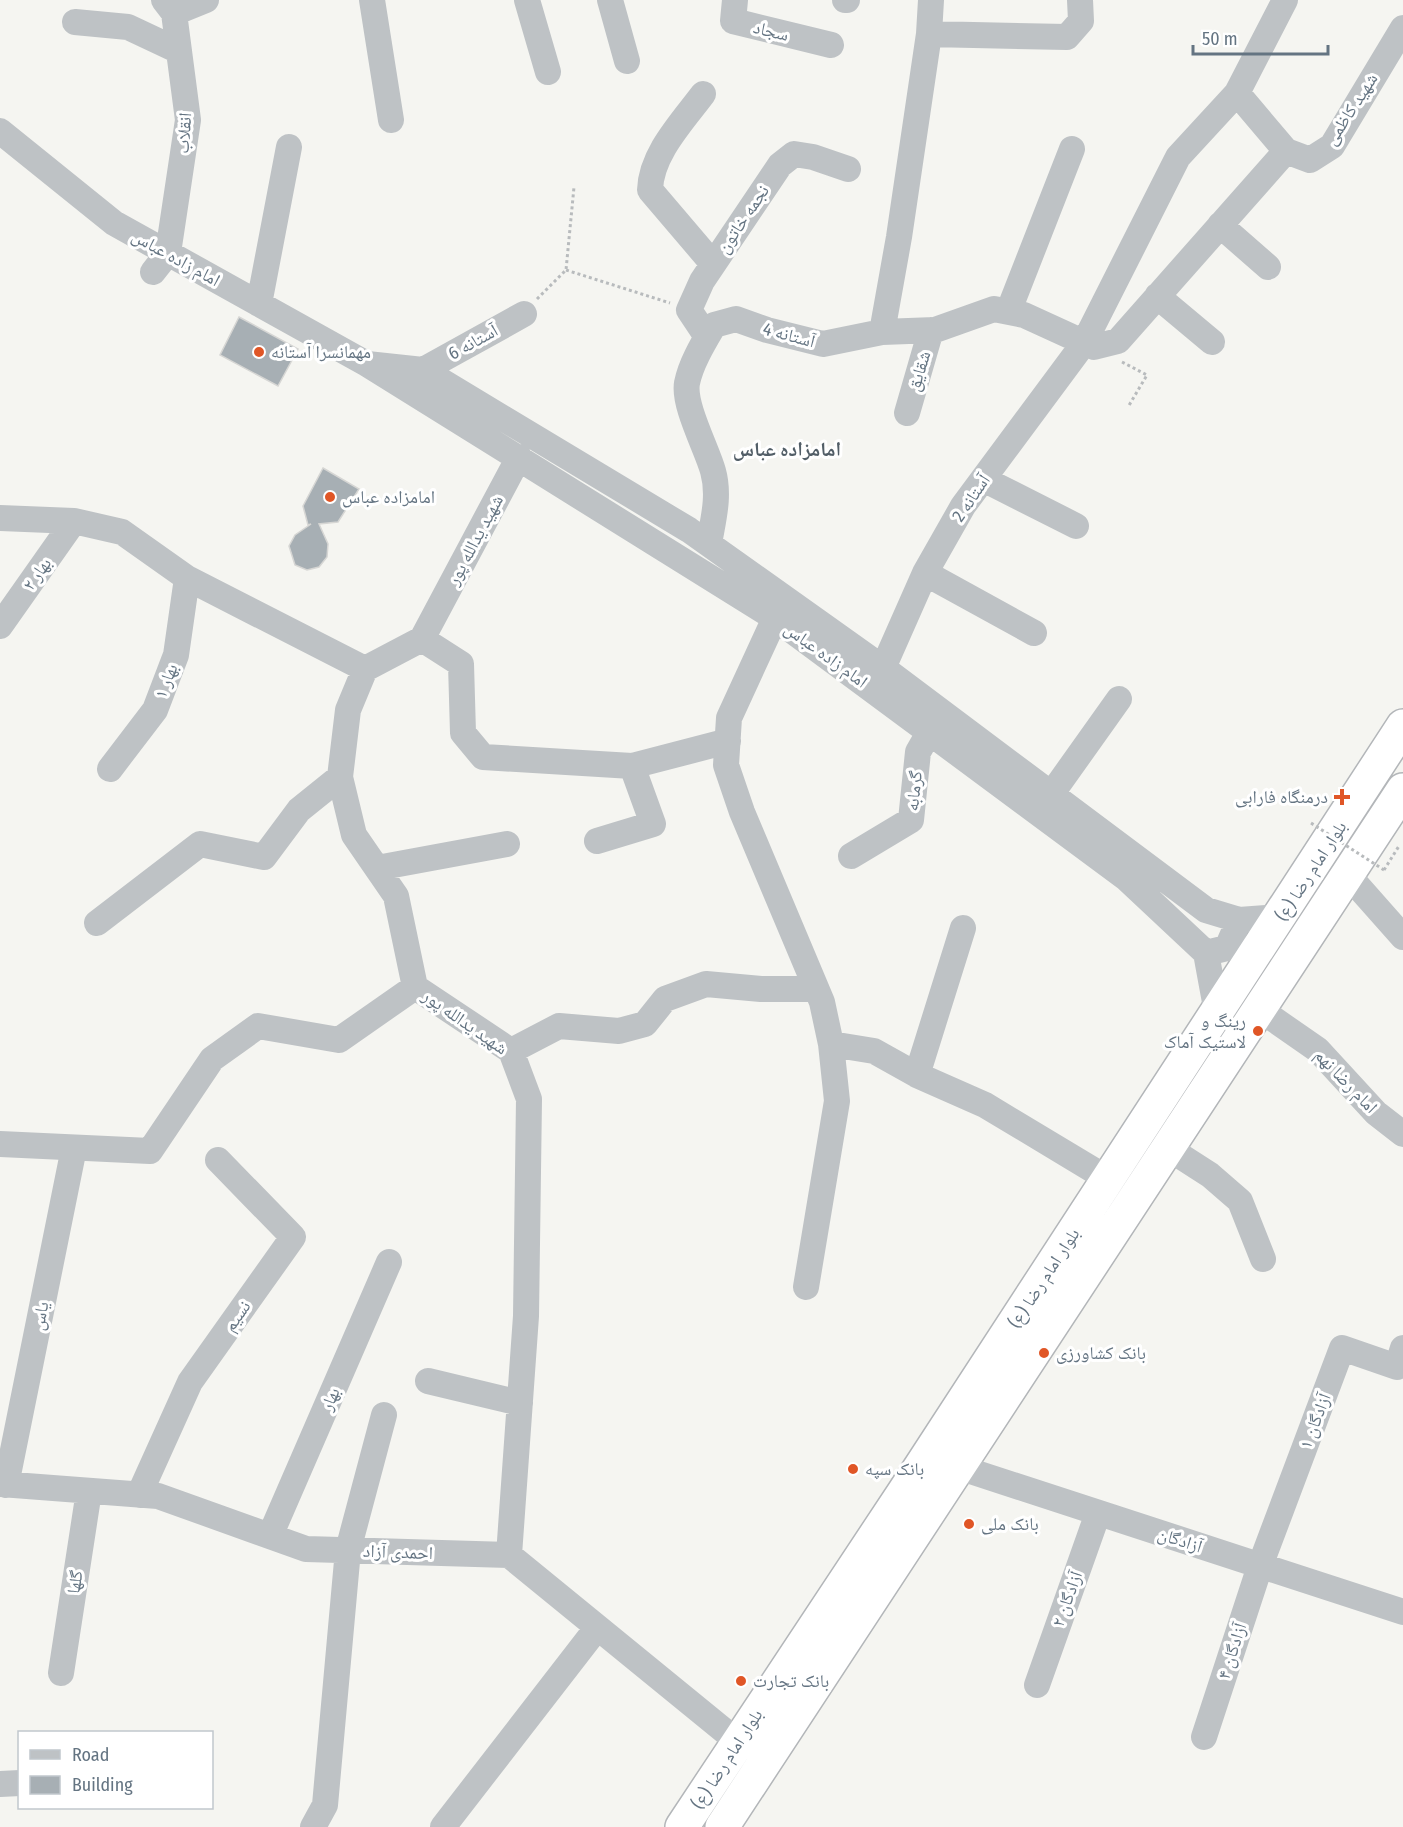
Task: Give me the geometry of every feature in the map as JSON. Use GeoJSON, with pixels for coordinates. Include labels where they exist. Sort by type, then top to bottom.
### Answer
{"type":"FeatureCollection","features":[{"type":"Feature","properties":{"kind":"highway","name":"بلوار امام رضا (ع)"},"geometry":{"type":"LineString","coordinates":[[682,1827],[1281,917],[1403,726]]}},
{"type":"Feature","properties":{"kind":"highway","name":"بلوار امام رضا (ع)"},"geometry":{"type":"LineString","coordinates":[[722,1827],[1403,790]]}},
{"type":"Feature","properties":{"kind":"street"},"geometry":{"type":"LineString","coordinates":[[169,6],[206,0]]}},
{"type":"Feature","properties":{"kind":"street"},"geometry":{"type":"LineString","coordinates":[[372,0],[391,120]]}},
{"type":"Feature","properties":{"kind":"street"},"geometry":{"type":"LineString","coordinates":[[527,0],[548,72]]}},
{"type":"Feature","properties":{"kind":"street"},"geometry":{"type":"LineString","coordinates":[[610,0],[627,61]]}},
{"type":"Feature","properties":{"kind":"street","name":"سجاد"},"geometry":{"type":"LineString","coordinates":[[735,0],[733,21],[831,45]]}},
{"type":"Feature","properties":{"kind":"street"},"geometry":{"type":"LineString","coordinates":[[882,332],[901,226],[929,34],[931,0]]}},
{"type":"Feature","properties":{"kind":"street"},"geometry":{"type":"LineString","coordinates":[[929,34],[1067,37],[1081,21],[1080,0]]}},
{"type":"Feature","properties":{"kind":"street","name":"آستانه 2"},"geometry":{"type":"LineString","coordinates":[[883,668],[925,573],[963,506],[1089,345],[1178,157],[1237,93],[1285,0]]}},
{"type":"Feature","properties":{"kind":"street","name":"انقلاب"},"geometry":{"type":"LineString","coordinates":[[160,262],[188,120],[169,6]]}},
{"type":"Feature","properties":{"kind":"street"},"geometry":{"type":"LineString","coordinates":[[75,22],[128,27],[178,51]]}},
{"type":"Feature","properties":{"kind":"street","name":"شهید کاظمی"},"geometry":{"type":"LineString","coordinates":[[1286,151],[1310,160],[1332,146],[1403,28]]}},
{"type":"Feature","properties":{"kind":"street"},"geometry":{"type":"LineString","coordinates":[[1089,345],[1118,341],[1286,151],[1237,93]]}},
{"type":"Feature","properties":{"kind":"street"},"geometry":{"type":"LineString","coordinates":[[704,94],[672,136],[651,172],[650,190],[713,264]]}},
{"type":"Feature","properties":{"kind":"street","name":"امام زاده عباس"},"geometry":{"type":"LineString","coordinates":[[0,131],[160,262],[259,304],[367,364],[775,618],[1126,878],[1206,953]]}},
{"type":"Feature","properties":{"kind":"street"},"geometry":{"type":"LineString","coordinates":[[259,304],[289,147]]}},
{"type":"Feature","properties":{"kind":"street"},"geometry":{"type":"LineString","coordinates":[[1009,310],[1072,149]]}},
{"type":"Feature","properties":{"kind":"street","name":"نجمه خاتون"},"geometry":{"type":"LineString","coordinates":[[689,310],[713,264],[780,165],[794,154],[813,157],[848,169]]}},
{"type":"Feature","properties":{"kind":"street"},"geometry":{"type":"LineString","coordinates":[[1220,225],[1268,267]]}},
{"type":"Feature","properties":{"kind":"street"},"geometry":{"type":"LineString","coordinates":[[1157,296],[1212,342]]}},
{"type":"Feature","properties":{"kind":"street","name":"آستانه 4"},"geometry":{"type":"LineString","coordinates":[[707,337],[714,325],[736,319],[767,330],[823,344],[882,332],[931,330],[994,309],[1009,310],[1024,315],[1089,345]]}},
{"type":"Feature","properties":{"kind":"street"},"geometry":{"type":"LineString","coordinates":[[689,310],[707,337],[686,385],[695,423],[714,472],[717,501],[709,544]]}},
{"type":"Feature","properties":{"kind":"street","name":"آستانه 6"},"geometry":{"type":"LineString","coordinates":[[423,370],[524,314]]}},
{"type":"Feature","properties":{"kind":"street","name":"شقایق"},"geometry":{"type":"LineString","coordinates":[[907,413],[931,330]]}},
{"type":"Feature","properties":{"kind":"street","name":"امام زاده عباس"},"geometry":{"type":"LineString","coordinates":[[367,364],[423,370],[709,544],[883,668],[1050,796],[1206,910],[1239,920],[1281,917]]}},
{"type":"Feature","properties":{"kind":"street","name":"شهید یدالله پور"},"geometry":{"type":"LineString","coordinates":[[422,639],[519,457]]}},
{"type":"Feature","properties":{"kind":"street"},"geometry":{"type":"LineString","coordinates":[[983,479],[1076,526]]}},
{"type":"Feature","properties":{"kind":"street"},"geometry":{"type":"LineString","coordinates":[[0,518],[74,521],[122,532],[187,578],[365,669],[422,639],[461,664],[463,734],[483,756],[632,766],[728,741]]}},
{"type":"Feature","properties":{"kind":"street","name":"بهار ۲"},"geometry":{"type":"LineString","coordinates":[[0,626],[74,521]]}},
{"type":"Feature","properties":{"kind":"street"},"geometry":{"type":"LineString","coordinates":[[925,573],[1035,633]]}},
{"type":"Feature","properties":{"kind":"street","name":"بهار ۱"},"geometry":{"type":"LineString","coordinates":[[110,769],[155,710],[176,656],[187,578]]}},
{"type":"Feature","properties":{"kind":"street"},"geometry":{"type":"LineString","coordinates":[[775,618],[729,718],[726,765],[742,812],[816,989],[831,1044],[837,1101],[806,1287]]}},
{"type":"Feature","properties":{"kind":"street","name":"شهید یدالله پور"},"geometry":{"type":"LineString","coordinates":[[365,669],[348,710],[340,777],[354,835],[396,896],[415,987],[511,1051],[529,1099],[526,1316],[509,1555]]}},
{"type":"Feature","properties":{"kind":"street"},"geometry":{"type":"LineString","coordinates":[[1050,796],[1119,699]]}},
{"type":"Feature","properties":{"kind":"street","name":"گرمابه"},"geometry":{"type":"LineString","coordinates":[[851,856],[911,820],[918,752],[930,731]]}},
{"type":"Feature","properties":{"kind":"street"},"geometry":{"type":"LineString","coordinates":[[597,842],[653,824],[632,766]]}},
{"type":"Feature","properties":{"kind":"street"},"geometry":{"type":"LineString","coordinates":[[97,923],[200,844],[264,857],[298,810],[340,777]]}},
{"type":"Feature","properties":{"kind":"street"},"geometry":{"type":"LineString","coordinates":[[377,868],[507,844]]}},
{"type":"Feature","properties":{"kind":"street"},"geometry":{"type":"LineString","coordinates":[[1348,875],[1403,937]]}},
{"type":"Feature","properties":{"kind":"street"},"geometry":{"type":"LineString","coordinates":[[1217,1014],[1206,953],[1227,948],[1239,920]]}},
{"type":"Feature","properties":{"kind":"street"},"geometry":{"type":"LineString","coordinates":[[917,1075],[963,928]]}},
{"type":"Feature","properties":{"kind":"street"},"geometry":{"type":"LineString","coordinates":[[511,1051],[560,1026],[619,1031],[645,1024],[665,999],[706,984],[760,989],[816,989]]}},
{"type":"Feature","properties":{"kind":"street"},"geometry":{"type":"LineString","coordinates":[[0,1144],[150,1151],[212,1059],[258,1026],[339,1040],[415,987]]}},
{"type":"Feature","properties":{"kind":"street","name":"امام رضا نهم"},"geometry":{"type":"LineString","coordinates":[[1259,1009],[1318,1050],[1376,1113],[1403,1134]]}},
{"type":"Feature","properties":{"kind":"street"},"geometry":{"type":"LineString","coordinates":[[831,1044],[874,1051],[917,1075],[985,1105],[1108,1179]]}},
{"type":"Feature","properties":{"kind":"street","name":"یاس"},"geometry":{"type":"LineString","coordinates":[[3,1484],[74,1148]]}},
{"type":"Feature","properties":{"kind":"street"},"geometry":{"type":"LineString","coordinates":[[1168,1148],[1210,1176],[1240,1201],[1263,1258]]}},
{"type":"Feature","properties":{"kind":"street","name":"نسیم"},"geometry":{"type":"LineString","coordinates":[[139,1495],[190,1382],[293,1237],[218,1160]]}},
{"type":"Feature","properties":{"kind":"street","name":"بهار"},"geometry":{"type":"LineString","coordinates":[[270,1536],[389,1262]]}},
{"type":"Feature","properties":{"kind":"street","name":"آزادگان ۱"},"geometry":{"type":"LineString","coordinates":[[1260,1566],[1342,1348],[1397,1367],[1403,1348]]}},
{"type":"Feature","properties":{"kind":"street"},"geometry":{"type":"LineString","coordinates":[[428,1381],[520,1403]]}},
{"type":"Feature","properties":{"kind":"street"},"geometry":{"type":"LineString","coordinates":[[313,1827],[325,1805],[348,1550],[384,1415]]}},
{"type":"Feature","properties":{"kind":"street","name":"آزادگان"},"geometry":{"type":"LineString","coordinates":[[958,1467],[1403,1612]]}},
{"type":"Feature","properties":{"kind":"street","name":"احمدی آزاد"},"geometry":{"type":"LineString","coordinates":[[3,1484],[158,1496],[306,1549],[509,1555]]}},
{"type":"Feature","properties":{"kind":"street","name":"گلها"},"geometry":{"type":"LineString","coordinates":[[61,1673],[89,1491]]}},
{"type":"Feature","properties":{"kind":"street","name":"آزادگان ۲"},"geometry":{"type":"LineString","coordinates":[[1037,1685],[1098,1513]]}},
{"type":"Feature","properties":{"kind":"street"},"geometry":{"type":"LineString","coordinates":[[509,1555],[738,1742]]}},
{"type":"Feature","properties":{"kind":"street","name":"آزادگان ۴"},"geometry":{"type":"LineString","coordinates":[[1204,1737],[1260,1566]]}},
{"type":"Feature","properties":{"kind":"street"},"geometry":{"type":"LineString","coordinates":[[443,1827],[597,1628]]}},
{"type":"Feature","properties":{"kind":"street"},"geometry":{"type":"LineString","coordinates":[[0,1784],[18,1783]]}},
{"type":"Feature","properties":{"kind":"path"},"geometry":{"type":"LineString","coordinates":[[524,314],[566,270],[574,187]]}},
{"type":"Feature","properties":{"kind":"path"},"geometry":{"type":"LineString","coordinates":[[566,270],[689,310]]}},
{"type":"Feature","properties":{"kind":"path"},"geometry":{"type":"LineString","coordinates":[[1089,345],[1148,375],[1128,407]]}},
{"type":"Feature","properties":{"kind":"path"},"geometry":{"type":"LineString","coordinates":[[1311,823],[1384,870]]}},
{"type":"Feature","properties":{"kind":"building","name":"مهمانسرا آستانه"},"geometry":{"type":"Polygon","coordinates":[[[239,317],[298,349],[278,386],[220,355],[239,317]]]}},
{"type":"Feature","properties":{"kind":"building"},"geometry":{"type":"Polygon","coordinates":[[[323,468],[359,489],[338,522],[319,524],[328,544],[327,557],[319,567],[307,570],[295,565],[289,546],[295,535],[311,524],[308,525],[303,506],[323,468]]]}},
{"type":"Feature","properties":{"kind":"place","name":"مهمانسرا آستانه"},"geometry":{"type":"Point","coordinates":[259,352]}},
{"type":"Feature","properties":{"kind":"place","name":"امامزاده عباس"},"geometry":{"type":"Point","coordinates":[330,497]}},
{"type":"Feature","properties":{"kind":"place","name":"درمنگاه فارابی"},"geometry":{"type":"Point","coordinates":[1342,797]}},
{"type":"Feature","properties":{"kind":"place","name":"رینگ و لاستیک آماک"},"geometry":{"type":"Point","coordinates":[1258,1031]}},
{"type":"Feature","properties":{"kind":"place","name":"بانک کشاورزی"},"geometry":{"type":"Point","coordinates":[1044,1353]}},
{"type":"Feature","properties":{"kind":"place","name":"بانک سپه"},"geometry":{"type":"Point","coordinates":[853,1469]}},
{"type":"Feature","properties":{"kind":"place","name":"بانک ملی"},"geometry":{"type":"Point","coordinates":[969,1524]}},
{"type":"Feature","properties":{"kind":"place","name":"بانک تجارت"},"geometry":{"type":"Point","coordinates":[741,1681]}},
{"type":"Feature","properties":{"kind":"district","name":"امامزاده عباس"},"geometry":{"type":"Point","coordinates":[787,449]}}]}
